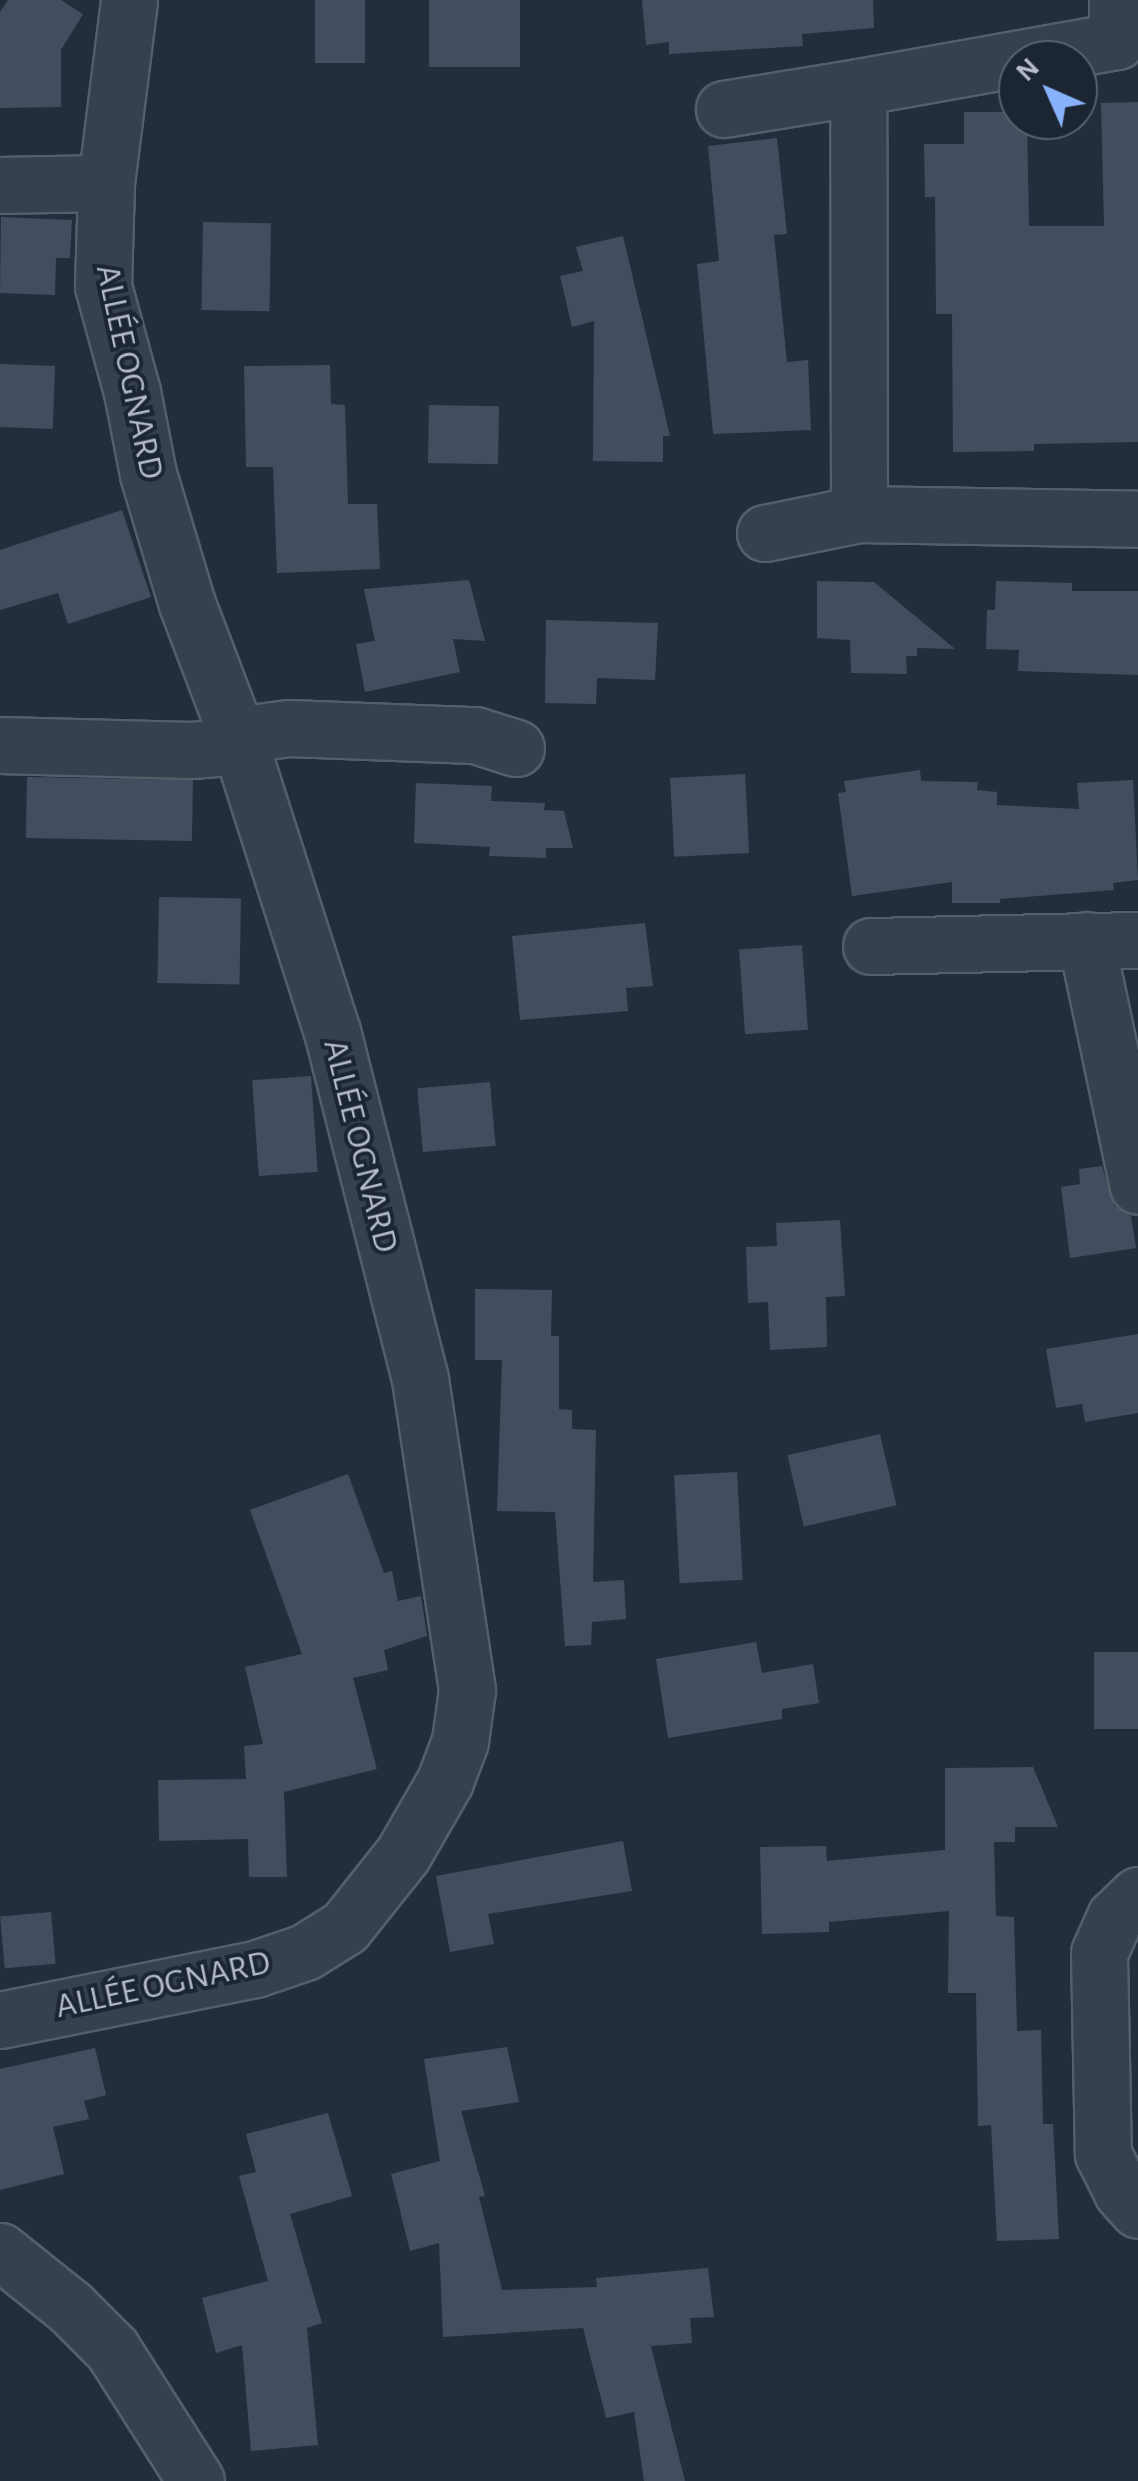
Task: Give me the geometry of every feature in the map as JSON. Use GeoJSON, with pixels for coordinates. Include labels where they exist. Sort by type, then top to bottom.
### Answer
{"type":"FeatureCollection","features":[{"type":"Feature","properties":{"kind":"street","name":"ALLÉE OGNARD"},"geometry":{"type":"LineString","coordinates":[[0,2020],[255,1969],[305,1952],[345,1927],[382,1882],[445,1781],[460,1741],[467,1690],[420,1379],[332,1032],[239,741],[182,585],[103,286],[106,183],[129,0]]}},
{"type":"Feature","properties":{"kind":"street"},"geometry":{"type":"LineString","coordinates":[[724,109],[1116,41],[1117,0]]}},
{"type":"Feature","properties":{"kind":"street"},"geometry":{"type":"LineString","coordinates":[[858,87],[859,514]]}},
{"type":"Feature","properties":{"kind":"street"},"geometry":{"type":"LineString","coordinates":[[0,185],[106,183]]}},
{"type":"Feature","properties":{"kind":"street"},"geometry":{"type":"LineString","coordinates":[[765,532],[859,514],[1138,519]]}},
{"type":"Feature","properties":{"kind":"street"},"geometry":{"type":"LineString","coordinates":[[0,745],[190,750],[289,728],[475,735],[516,748]]}},
{"type":"Feature","properties":{"kind":"street"},"geometry":{"type":"LineString","coordinates":[[871,946],[1112,940],[1138,1186]]}},
{"type":"Feature","properties":{"kind":"street"},"geometry":{"type":"LineString","coordinates":[[1138,1895],[1115,1917],[1099,1953],[1103,2154],[1122,2192],[1138,2210]]}},
{"type":"Feature","properties":{"kind":"street"},"geometry":{"type":"LineString","coordinates":[[0,2251],[70,2307],[112,2350],[196,2481]]}},
{"type":"Feature","properties":{"kind":"building"},"geometry":{"type":"Polygon","coordinates":[[[8,0],[61,0],[83,14],[61,50],[61,107],[0,108],[0,12],[8,0]]]}},
{"type":"Feature","properties":{"kind":"building"},"geometry":{"type":"Polygon","coordinates":[[[315,0],[365,0],[365,63],[315,63],[315,0]]]}},
{"type":"Feature","properties":{"kind":"building"},"geometry":{"type":"Polygon","coordinates":[[[429,0],[520,0],[520,67],[429,67],[429,0]]]}},
{"type":"Feature","properties":{"kind":"building"},"geometry":{"type":"Polygon","coordinates":[[[642,0],[873,0],[874,28],[802,34],[803,46],[669,54],[669,42],[646,45],[642,0]]]}},
{"type":"Feature","properties":{"kind":"building"},"geometry":{"type":"Polygon","coordinates":[[[1138,102],[1138,442],[1034,444],[1034,451],[953,452],[952,314],[936,314],[935,197],[925,197],[924,144],[964,144],[964,112],[998,112],[998,140],[1027,140],[1029,226],[1104,226],[1101,103],[1138,102]]]}},
{"type":"Feature","properties":{"kind":"building"},"geometry":{"type":"Polygon","coordinates":[[[777,138],[787,234],[774,235],[787,362],[808,360],[811,430],[713,434],[697,264],[719,261],[708,146],[777,138]]]}},
{"type":"Feature","properties":{"kind":"building"},"geometry":{"type":"Polygon","coordinates":[[[1,217],[72,220],[70,258],[56,258],[55,295],[0,293],[1,217]]]}},
{"type":"Feature","properties":{"kind":"building"},"geometry":{"type":"Polygon","coordinates":[[[203,222],[271,223],[269,311],[201,310],[203,222]]]}},
{"type":"Feature","properties":{"kind":"building"},"geometry":{"type":"Polygon","coordinates":[[[623,236],[670,436],[663,436],[663,462],[593,461],[594,321],[572,327],[560,276],[583,271],[576,247],[623,236]]]}},
{"type":"Feature","properties":{"kind":"building"},"geometry":{"type":"Polygon","coordinates":[[[0,364],[55,366],[53,429],[0,427],[0,364]]]}},
{"type":"Feature","properties":{"kind":"building"},"geometry":{"type":"Polygon","coordinates":[[[330,365],[331,404],[345,405],[348,504],[377,504],[380,569],[277,573],[273,467],[246,467],[244,366],[330,365]]]}},
{"type":"Feature","properties":{"kind":"building"},"geometry":{"type":"Polygon","coordinates":[[[429,405],[499,406],[498,464],[428,463],[429,405]]]}},
{"type":"Feature","properties":{"kind":"building"},"geometry":{"type":"Polygon","coordinates":[[[122,510],[151,597],[68,624],[58,593],[0,610],[0,550],[122,510]]]}},
{"type":"Feature","properties":{"kind":"building"},"geometry":{"type":"Polygon","coordinates":[[[469,580],[485,641],[453,639],[460,672],[365,692],[356,644],[375,641],[364,589],[469,580]]]}},
{"type":"Feature","properties":{"kind":"building"},"geometry":{"type":"Polygon","coordinates":[[[817,581],[874,582],[955,649],[917,648],[917,656],[906,656],[907,674],[851,673],[850,640],[817,638],[817,581]]]}},
{"type":"Feature","properties":{"kind":"building"},"geometry":{"type":"Polygon","coordinates":[[[996,581],[1072,583],[1072,591],[1138,591],[1138,675],[1018,671],[1019,650],[986,649],[987,610],[995,610],[996,581]]]}},
{"type":"Feature","properties":{"kind":"building"},"geometry":{"type":"Polygon","coordinates":[[[546,620],[658,623],[655,680],[597,678],[596,704],[545,703],[546,620]]]}},
{"type":"Feature","properties":{"kind":"building"},"geometry":{"type":"Polygon","coordinates":[[[920,770],[921,781],[978,782],[977,790],[997,792],[997,805],[1079,809],[1077,783],[1133,780],[1138,880],[1113,883],[1114,890],[1000,899],[1000,903],[952,903],[952,882],[852,896],[838,793],[846,792],[844,781],[920,770]]]}},
{"type":"Feature","properties":{"kind":"building"},"geometry":{"type":"Polygon","coordinates":[[[745,774],[749,853],[674,857],[670,778],[745,774]]]}},
{"type":"Feature","properties":{"kind":"building"},"geometry":{"type":"Polygon","coordinates":[[[27,777],[193,780],[192,841],[26,838],[27,777]]]}},
{"type":"Feature","properties":{"kind":"building"},"geometry":{"type":"Polygon","coordinates":[[[416,783],[492,786],[491,801],[545,803],[544,810],[564,811],[573,848],[546,848],[546,858],[489,856],[490,847],[414,843],[416,783]]]}},
{"type":"Feature","properties":{"kind":"building"},"geometry":{"type":"Polygon","coordinates":[[[159,897],[241,898],[239,984],[157,983],[159,897]]]}},
{"type":"Feature","properties":{"kind":"building"},"geometry":{"type":"Polygon","coordinates":[[[645,923],[653,986],[626,988],[628,1011],[520,1020],[512,936],[645,923]]]}},
{"type":"Feature","properties":{"kind":"building"},"geometry":{"type":"Polygon","coordinates":[[[802,945],[808,1030],[745,1034],[739,949],[802,945]]]}},
{"type":"Feature","properties":{"kind":"building"},"geometry":{"type":"Polygon","coordinates":[[[311,1076],[318,1172],[259,1176],[252,1080],[311,1076]]]}},
{"type":"Feature","properties":{"kind":"building"},"geometry":{"type":"Polygon","coordinates":[[[490,1082],[496,1146],[423,1152],[417,1088],[490,1082]]]}},
{"type":"Feature","properties":{"kind":"building"},"geometry":{"type":"Polygon","coordinates":[[[1102,1166],[1114,1206],[1131,1216],[1136,1248],[1070,1258],[1061,1187],[1080,1184],[1079,1169],[1102,1166]]]}},
{"type":"Feature","properties":{"kind":"building"},"geometry":{"type":"Polygon","coordinates":[[[840,1220],[845,1296],[826,1297],[827,1347],[770,1350],[768,1302],[748,1303],[746,1247],[777,1246],[776,1223],[840,1220]]]}},
{"type":"Feature","properties":{"kind":"building"},"geometry":{"type":"Polygon","coordinates":[[[475,1289],[552,1290],[551,1336],[559,1336],[559,1409],[572,1410],[572,1429],[596,1430],[593,1582],[624,1580],[626,1619],[592,1622],[591,1645],[565,1646],[555,1512],[497,1511],[502,1360],[475,1360],[475,1289]]]}},
{"type":"Feature","properties":{"kind":"building"},"geometry":{"type":"Polygon","coordinates":[[[1138,1334],[1138,1413],[1085,1422],[1082,1404],[1056,1408],[1046,1349],[1138,1334]]]}},
{"type":"Feature","properties":{"kind":"building"},"geometry":{"type":"Polygon","coordinates":[[[880,1434],[896,1505],[804,1526],[787,1455],[880,1434]]]}},
{"type":"Feature","properties":{"kind":"building"},"geometry":{"type":"Polygon","coordinates":[[[737,1472],[743,1580],[680,1583],[674,1475],[737,1472]]]}},
{"type":"Feature","properties":{"kind":"building"},"geometry":{"type":"Polygon","coordinates":[[[348,1474],[384,1573],[392,1571],[398,1601],[421,1596],[427,1636],[384,1650],[388,1670],[353,1678],[377,1769],[284,1792],[287,1877],[249,1877],[248,1839],[159,1841],[158,1780],[246,1779],[244,1746],[263,1744],[245,1667],[302,1654],[250,1510],[348,1474]]]}},
{"type":"Feature","properties":{"kind":"building"},"geometry":{"type":"Polygon","coordinates":[[[756,1642],[762,1673],[813,1664],[819,1703],[782,1709],[782,1719],[668,1738],[656,1659],[756,1642]]]}},
{"type":"Feature","properties":{"kind":"building"},"geometry":{"type":"Polygon","coordinates":[[[1094,1652],[1138,1652],[1138,1729],[1094,1729],[1094,1652]]]}},
{"type":"Feature","properties":{"kind":"building"},"geometry":{"type":"Polygon","coordinates":[[[1033,1767],[1058,1827],[1015,1827],[1015,1842],[994,1842],[996,1916],[1014,1917],[1017,2031],[1041,2030],[1043,2124],[1053,2124],[1059,2239],[997,2241],[991,2125],[978,2126],[976,1993],[948,1993],[949,1911],[829,1922],[829,1932],[762,1934],[760,1847],[826,1846],[827,1861],[945,1850],[945,1768],[1033,1767]]]}},
{"type":"Feature","properties":{"kind":"building"},"geometry":{"type":"Polygon","coordinates":[[[623,1841],[632,1891],[488,1914],[494,1944],[450,1952],[436,1876],[623,1841]]]}},
{"type":"Feature","properties":{"kind":"building"},"geometry":{"type":"Polygon","coordinates":[[[51,1912],[56,1964],[5,1968],[0,1916],[51,1912]]]}},
{"type":"Feature","properties":{"kind":"building"},"geometry":{"type":"Polygon","coordinates":[[[507,2047],[519,2102],[461,2111],[485,2196],[479,2197],[502,2290],[597,2287],[596,2278],[708,2268],[714,2317],[690,2318],[692,2343],[651,2346],[685,2481],[644,2481],[634,2412],[606,2418],[583,2328],[443,2337],[439,2243],[410,2251],[391,2174],[440,2161],[424,2059],[507,2047]]]}},
{"type":"Feature","properties":{"kind":"building"},"geometry":{"type":"Polygon","coordinates":[[[95,2048],[106,2095],[84,2101],[89,2119],[53,2127],[64,2174],[0,2190],[0,2069],[95,2048]]]}},
{"type":"Feature","properties":{"kind":"building"},"geometry":{"type":"Polygon","coordinates":[[[328,2113],[352,2196],[290,2214],[322,2323],[307,2328],[318,2445],[251,2451],[242,2345],[216,2353],[202,2298],[268,2281],[239,2176],[256,2172],[246,2134],[328,2113]]]}}]}
